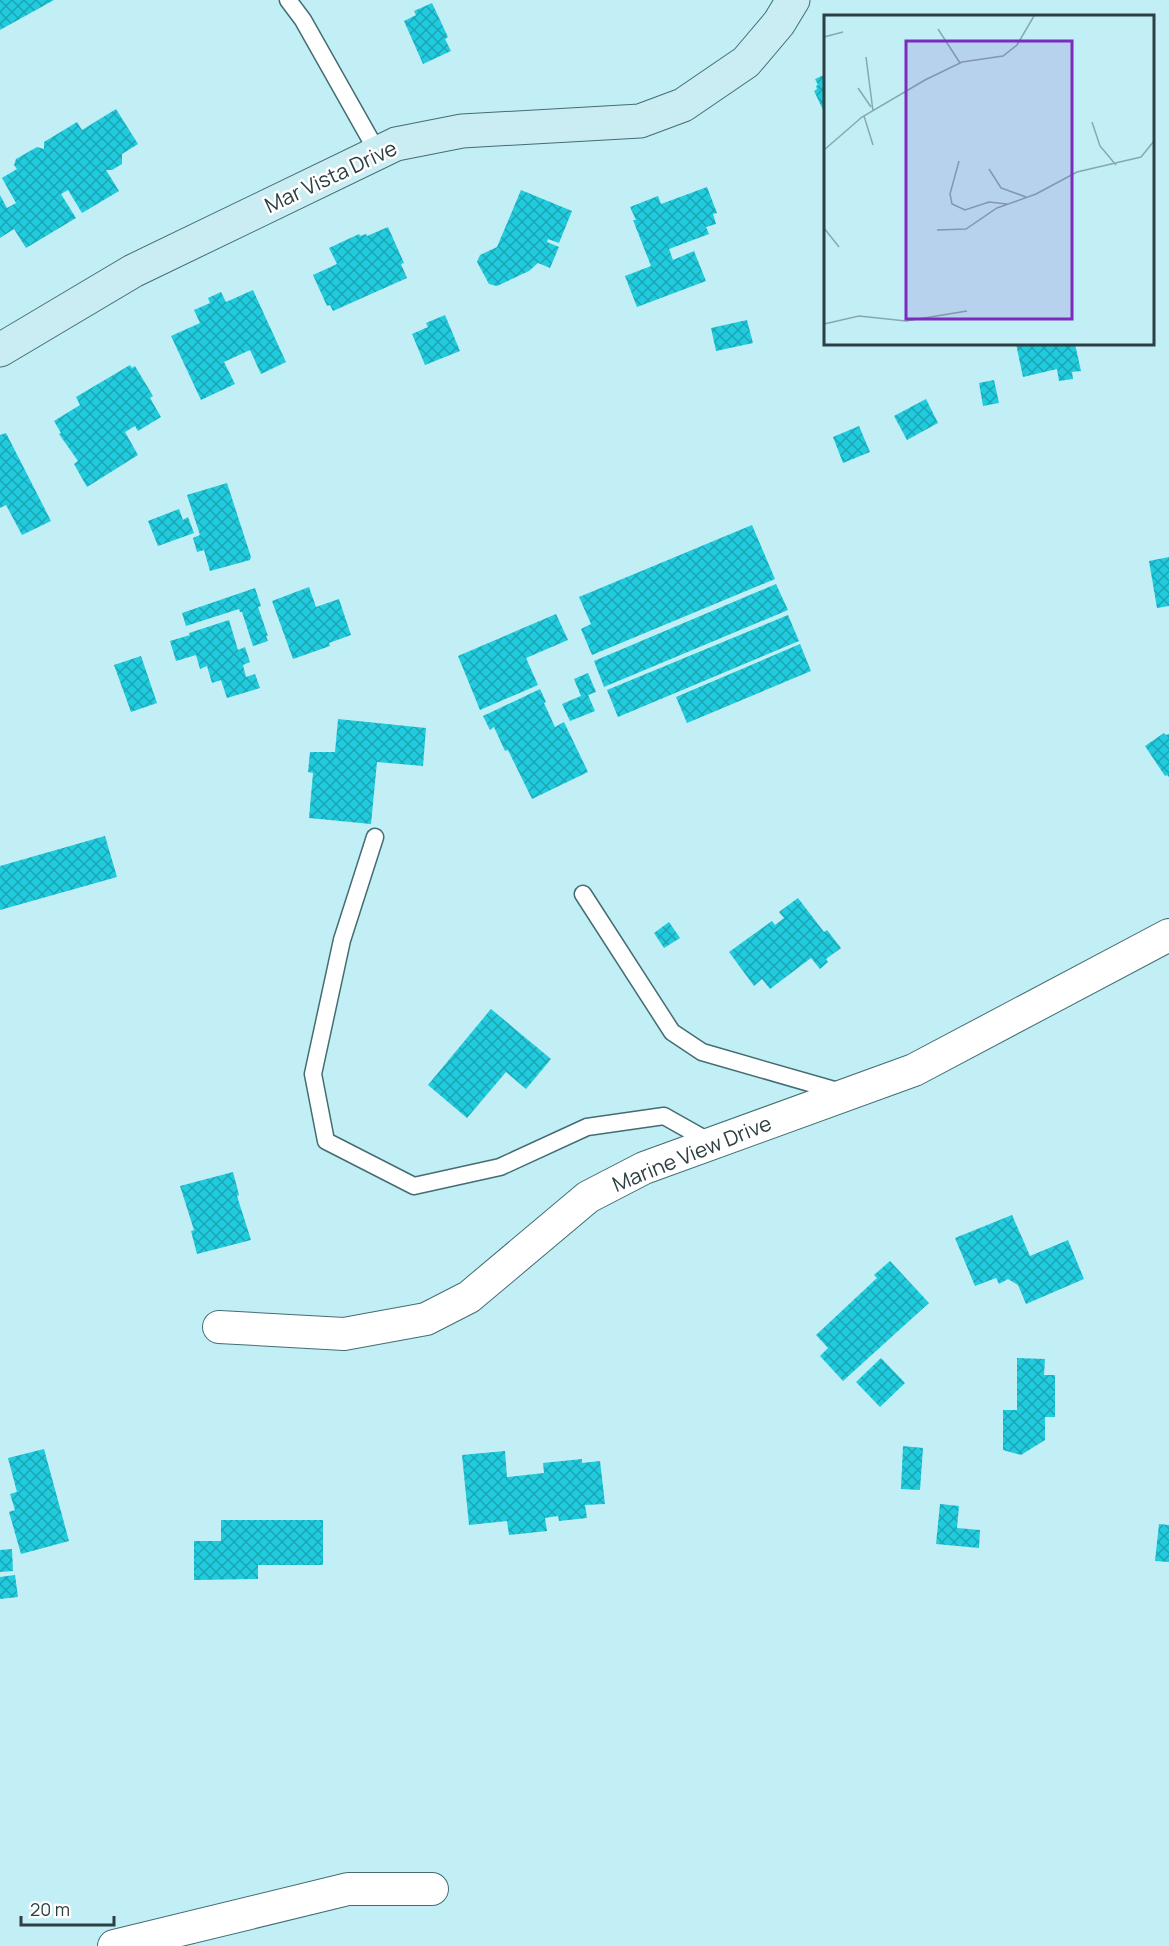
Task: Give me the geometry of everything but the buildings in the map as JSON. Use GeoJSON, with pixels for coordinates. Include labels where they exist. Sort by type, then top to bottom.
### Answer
{"type":"FeatureCollection","features":[{"type":"Feature","properties":{"kind":"street","name":"Mar Vista Drive"},"geometry":{"type":"LineString","coordinates":[[0,350],[134,271],[396,144],[462,131],[640,121],[683,105],[746,62],[779,23],[793,0]]}},
{"type":"Feature","properties":{"kind":"street","name":"Marine View Drive"},"geometry":{"type":"LineString","coordinates":[[219,1327],[344,1334],[426,1318],[469,1297],[588,1197],[644,1168],[914,1070],[1169,935]]}},
{"type":"Feature","properties":{"kind":"street"},"geometry":{"type":"LineString","coordinates":[[114,1946],[348,1889],[432,1889]]}},
{"type":"Feature","properties":{"kind":"lane"},"geometry":{"type":"LineString","coordinates":[[288,0],[303,20],[378,153]]}},
{"type":"Feature","properties":{"kind":"lane"},"geometry":{"type":"LineString","coordinates":[[375,837],[342,940],[313,1074],[326,1141],[414,1186],[500,1167],[587,1127],[598,1125],[664,1116],[712,1143]]}},
{"type":"Feature","properties":{"kind":"lane"},"geometry":{"type":"LineString","coordinates":[[583,894],[672,1032],[702,1052],[847,1094]]}}]}
